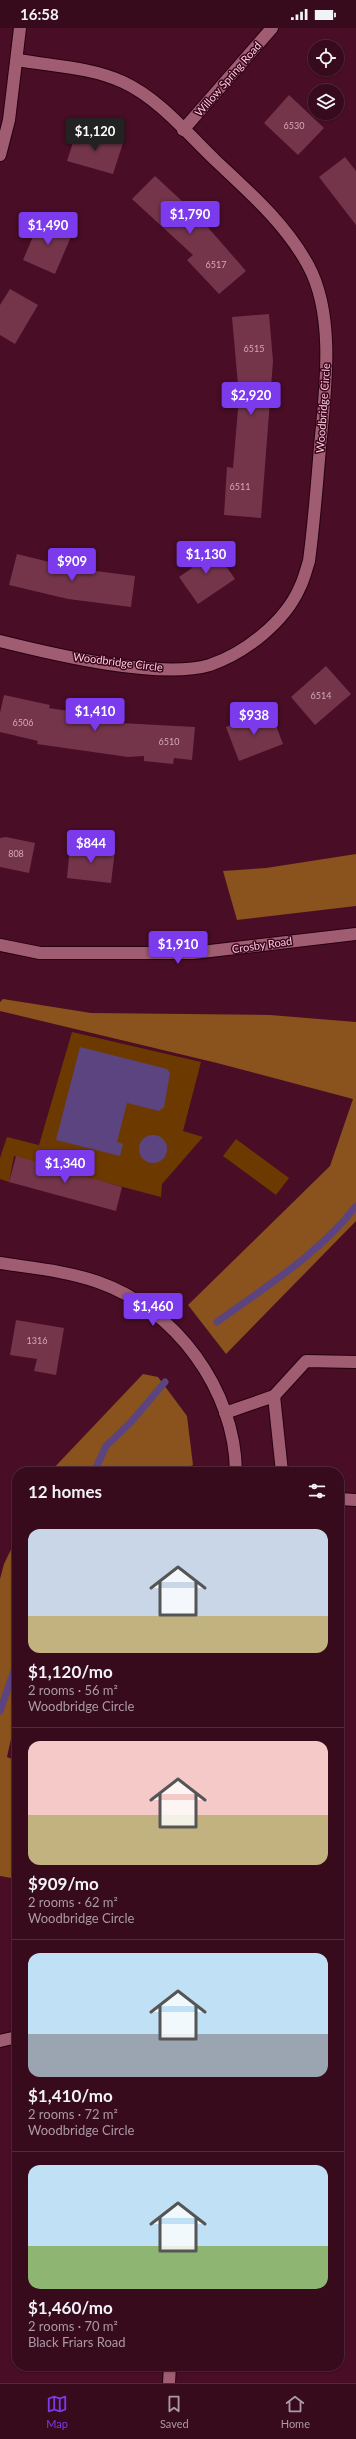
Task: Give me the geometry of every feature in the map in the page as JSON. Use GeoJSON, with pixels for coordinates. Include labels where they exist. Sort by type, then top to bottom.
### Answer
{"type":"FeatureCollection","features":[{"type":"Feature","properties":{"kind":"street"},"geometry":{"type":"LineString","coordinates":[[0,155],[9,120],[18,60],[20,28]]}},
{"type":"Feature","properties":{"kind":"street","name":"Willow Spring Road"},"geometry":{"type":"LineString","coordinates":[[183,130],[272,28]]}},
{"type":"Feature","properties":{"kind":"street","name":"Woodbridge Circle"},"geometry":{"type":"LineString","coordinates":[[0,641],[48,653],[124,666],[174,669],[209,665],[236,654],[260,636],[286,610],[300,588],[309,561],[313,530],[326,372],[325,333],[320,299],[309,266],[291,237],[268,211],[147,97],[123,82],[97,73],[18,60]]}},
{"type":"Feature","properties":{"kind":"street","name":"Crosby Road"},"geometry":{"type":"LineString","coordinates":[[0,945],[40,953],[193,953],[356,934]]}},
{"type":"Feature","properties":{"kind":"street"},"geometry":{"type":"LineString","coordinates":[[0,1263],[57,1271],[98,1282],[134,1298],[156,1314],[200,1362],[225,1413],[236,1456],[236,1467]]}},
{"type":"Feature","properties":{"kind":"street"},"geometry":{"type":"LineString","coordinates":[[225,1413],[274,1396],[306,1361],[356,1362]]}},
{"type":"Feature","properties":{"kind":"street"},"geometry":{"type":"LineString","coordinates":[[274,1396],[281,1467]]}},
{"type":"Feature","properties":{"kind":"street"},"geometry":{"type":"LineString","coordinates":[[344,1499],[356,1500]]}},
{"type":"Feature","properties":{"kind":"street"},"geometry":{"type":"LineString","coordinates":[[0,2041],[12,2038]]}},
{"type":"Feature","properties":{"kind":"street"},"geometry":{"type":"LineString","coordinates":[[169,2383],[170,2371]]}},
{"type":"Feature","properties":{"kind":"shaded area"},"geometry":{"type":"Polygon","coordinates":[[[356,854],[356,906],[237,920],[223,871],[266,868],[356,854]]]}},
{"type":"Feature","properties":{"kind":"shaded area"},"geometry":{"type":"Polygon","coordinates":[[[3,999],[91,1013],[270,1015],[356,1022],[356,1221],[226,1354],[188,1305],[330,1166],[353,1099],[217,1063],[0,1011],[0,1002],[3,999]]]}},
{"type":"Feature","properties":{"kind":"shaded area"},"geometry":{"type":"Polygon","coordinates":[[[72,1032],[201,1062],[183,1131],[203,1137],[162,1184],[161,1197],[66,1172],[66,1170],[54,1166],[53,1169],[14,1156],[9,1182],[0,1179],[0,1158],[7,1137],[39,1145],[72,1032]]]}},
{"type":"Feature","properties":{"kind":"shaded area"},"geometry":{"type":"Polygon","coordinates":[[[80,1047],[167,1069],[170,1073],[164,1107],[159,1111],[127,1103],[117,1142],[123,1144],[120,1156],[56,1140],[80,1047]]]}},
{"type":"Feature","properties":{"kind":"shaded area"},"geometry":{"type":"Polygon","coordinates":[[[153,1135],[163,1139],[167,1149],[163,1159],[153,1163],[143,1159],[139,1149],[143,1139],[153,1135]]]}},
{"type":"Feature","properties":{"kind":"shaded area"},"geometry":{"type":"Polygon","coordinates":[[[236,1139],[289,1178],[276,1195],[223,1156],[236,1139]]]}},
{"type":"Feature","properties":{"kind":"shaded area"},"geometry":{"type":"Polygon","coordinates":[[[143,1374],[158,1377],[187,1416],[193,1465],[189,1467],[55,1467],[143,1374]]]}},
{"type":"Feature","properties":{"kind":"shaded area"},"geometry":{"type":"Polygon","coordinates":[[[12,1547],[12,1734],[7,1757],[12,1759],[12,1878],[0,1876],[0,1579],[4,1564],[12,1547]]]}},
{"type":"Feature","properties":{"kind":"building"},"geometry":{"type":"Polygon","coordinates":[[[289,95],[308,113],[308,120],[316,120],[324,128],[298,155],[264,123],[289,95]]]}},
{"type":"Feature","properties":{"kind":"building"},"geometry":{"type":"Polygon","coordinates":[[[77,130],[123,143],[113,174],[67,161],[77,130]]]}},
{"type":"Feature","properties":{"kind":"building"},"geometry":{"type":"Polygon","coordinates":[[[345,157],[356,171],[356,225],[319,177],[345,157]]]}},
{"type":"Feature","properties":{"kind":"building"},"geometry":{"type":"Polygon","coordinates":[[[155,176],[198,216],[246,271],[219,294],[187,260],[193,255],[132,199],[155,176]]]}},
{"type":"Feature","properties":{"kind":"building"},"geometry":{"type":"Polygon","coordinates":[[[41,218],[73,232],[55,274],[23,260],[41,218]]]}},
{"type":"Feature","properties":{"kind":"building"},"geometry":{"type":"Polygon","coordinates":[[[10,289],[38,305],[15,344],[0,335],[0,305],[10,289]]]}},
{"type":"Feature","properties":{"kind":"building"},"geometry":{"type":"Polygon","coordinates":[[[269,314],[273,361],[261,518],[224,515],[227,467],[233,468],[239,397],[232,317],[269,314]]]}},
{"type":"Feature","properties":{"kind":"building"},"geometry":{"type":"Polygon","coordinates":[[[212,546],[235,579],[198,604],[179,577],[192,568],[187,562],[212,546]]]}},
{"type":"Feature","properties":{"kind":"building"},"geometry":{"type":"Polygon","coordinates":[[[17,554],[86,571],[135,576],[131,607],[68,599],[9,585],[17,554]]]}},
{"type":"Feature","properties":{"kind":"building"},"geometry":{"type":"Polygon","coordinates":[[[326,666],[351,694],[315,725],[291,697],[326,666]]]}},
{"type":"Feature","properties":{"kind":"building"},"geometry":{"type":"Polygon","coordinates":[[[4,695],[50,705],[49,708],[120,719],[120,723],[195,727],[192,760],[174,758],[173,764],[144,761],[144,756],[128,757],[37,744],[38,741],[0,732],[0,713],[4,695]]]}},
{"type":"Feature","properties":{"kind":"building"},"geometry":{"type":"Polygon","coordinates":[[[270,710],[283,744],[239,761],[226,727],[270,710]]]}},
{"type":"Feature","properties":{"kind":"building"},"geometry":{"type":"Polygon","coordinates":[[[6,837],[35,843],[29,873],[0,867],[0,838],[6,837]]]}},
{"type":"Feature","properties":{"kind":"building"},"geometry":{"type":"Polygon","coordinates":[[[70,846],[115,850],[111,883],[67,878],[70,846]]]}},
{"type":"Feature","properties":{"kind":"building"},"geometry":{"type":"Polygon","coordinates":[[[16,1156],[122,1187],[116,1211],[9,1182],[16,1156]]]}},
{"type":"Feature","properties":{"kind":"building"},"geometry":{"type":"Polygon","coordinates":[[[16,1320],[64,1328],[56,1375],[34,1371],[37,1359],[10,1355],[16,1320]]]}},
{"type":"Feature","properties":{"kind":"waterway"},"geometry":{"type":"LineString","coordinates":[[217,1322],[272,1283],[308,1255],[356,1206]]}},
{"type":"Feature","properties":{"kind":"waterway"},"geometry":{"type":"LineString","coordinates":[[96,1467],[106,1446],[131,1422],[165,1382]]}},
{"type":"Feature","properties":{"kind":"waterway"},"geometry":{"type":"LineString","coordinates":[[0,1711],[12,1676]]}}]}
